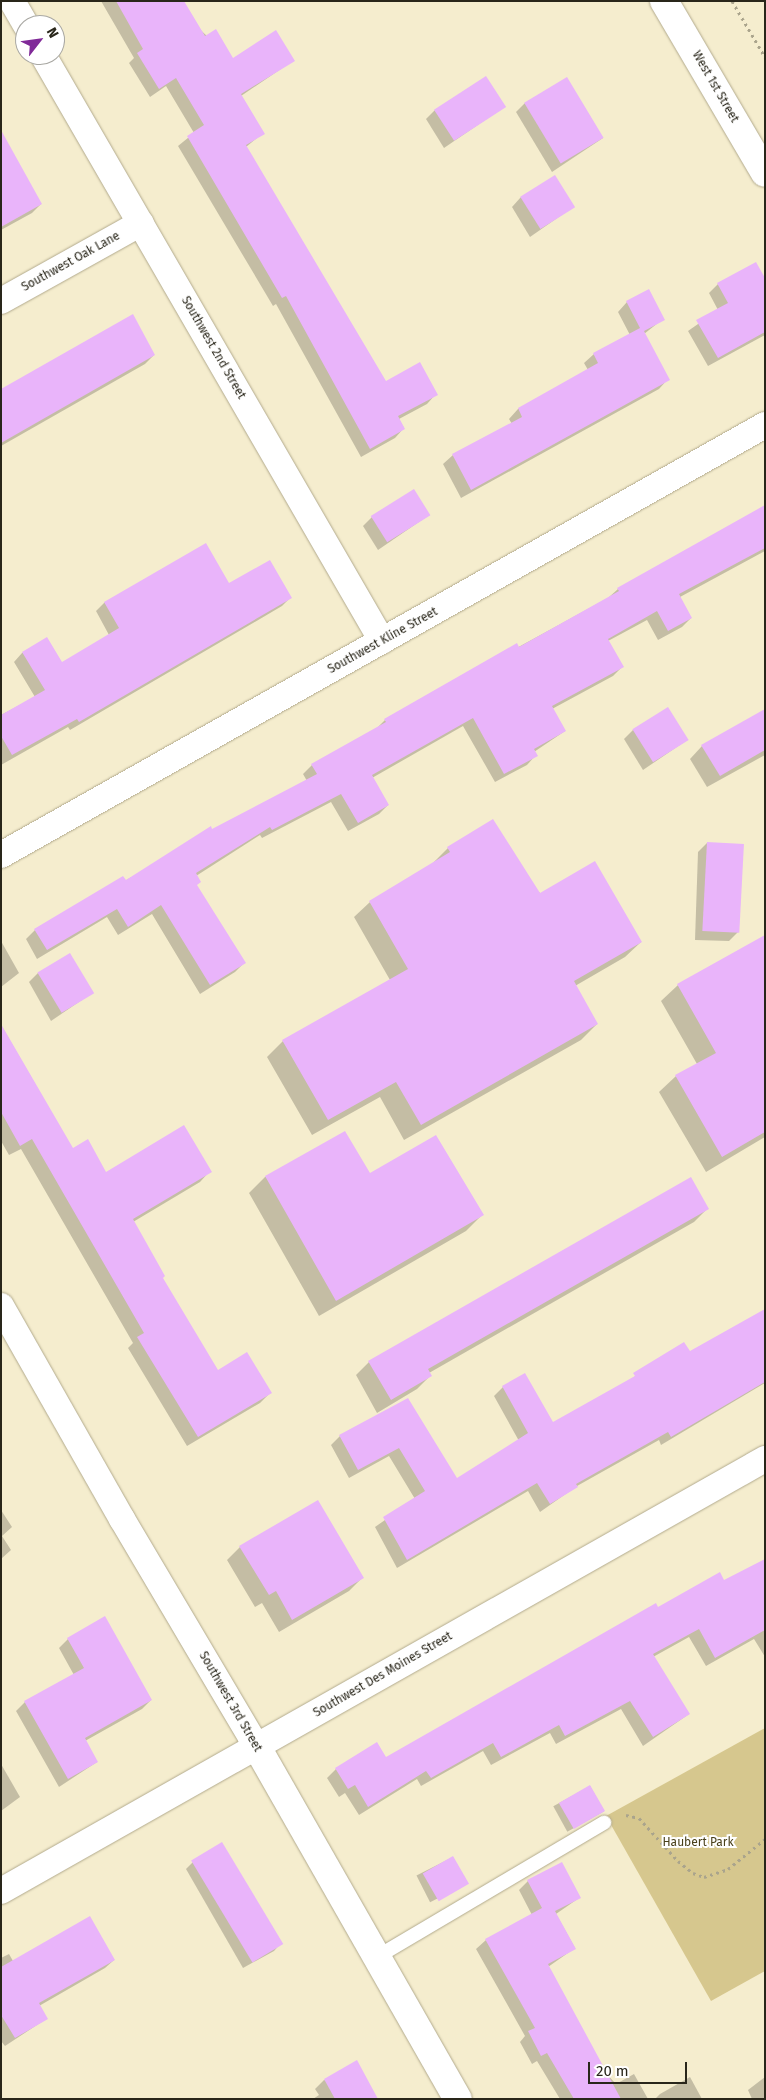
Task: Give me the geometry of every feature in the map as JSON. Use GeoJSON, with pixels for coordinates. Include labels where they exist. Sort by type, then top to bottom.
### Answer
{"type":"FeatureCollection","features":[{"type":"Feature","properties":{"kind":"street"},"geometry":{"type":"LineString","coordinates":[[12,1],[20,15]]}},
{"type":"Feature","properties":{"kind":"street","name":"West 1st Street"},"geometry":{"type":"LineString","coordinates":[[664,1],[765,173]]}},
{"type":"Feature","properties":{"kind":"street","name":"Southwest 2nd Street"},"geometry":{"type":"LineString","coordinates":[[49,65],[382,642]]}},
{"type":"Feature","properties":{"kind":"street","name":"Southwest Oak Lane"},"geometry":{"type":"LineString","coordinates":[[1,301],[140,223]]}},
{"type":"Feature","properties":{"kind":"street","name":"Southwest Kline Street"},"geometry":{"type":"LineString","coordinates":[[1,856],[765,425]]}},
{"type":"Feature","properties":{"kind":"street","name":"Southwest 3rd Street"},"geometry":{"type":"LineString","coordinates":[[1,1306],[122,1519],[257,1747],[458,2099]]}},
{"type":"Feature","properties":{"kind":"street","name":"Southwest Des Moines Street"},"geometry":{"type":"LineString","coordinates":[[1,1892],[765,1459]]}},
{"type":"Feature","properties":{"kind":"lane"},"geometry":{"type":"LineString","coordinates":[[377,1957],[604,1823]]}},
{"type":"Feature","properties":{"kind":"path"},"geometry":{"type":"LineString","coordinates":[[732,1],[765,57]]}},
{"type":"Feature","properties":{"kind":"path"},"geometry":{"type":"LineString","coordinates":[[604,1823],[630,1815],[639,1818],[678,1861],[692,1873],[704,1877],[728,1869],[765,1839]]}},
{"type":"Feature","properties":{"kind":"green space","name":"Haubert Park"},"geometry":{"type":"Polygon","coordinates":[[[765,1728],[765,1971],[711,2001],[606,1816],[765,1728]]]}},
{"type":"Feature","properties":{"kind":"building"},"geometry":{"type":"Polygon","coordinates":[[[116,1],[184,1],[205,36],[216,29],[233,58],[276,30],[295,61],[241,94],[265,134],[246,145],[386,381],[420,362],[438,395],[398,416],[405,429],[370,449],[286,296],[282,298],[187,136],[204,125],[176,78],[159,89],[137,53],[143,49],[116,1]]]}},
{"type":"Feature","properties":{"kind":"building"},"geometry":{"type":"Polygon","coordinates":[[[486,76],[506,107],[454,141],[434,110],[486,76]]]}},
{"type":"Feature","properties":{"kind":"building"},"geometry":{"type":"Polygon","coordinates":[[[567,77],[604,138],[561,164],[524,103],[567,77]]]}},
{"type":"Feature","properties":{"kind":"building"},"geometry":{"type":"Polygon","coordinates":[[[1,130],[42,204],[1,227],[1,130]]]}},
{"type":"Feature","properties":{"kind":"building"},"geometry":{"type":"Polygon","coordinates":[[[555,175],[575,207],[540,229],[520,197],[555,175]]]}},
{"type":"Feature","properties":{"kind":"building"},"geometry":{"type":"Polygon","coordinates":[[[756,262],[765,278],[765,332],[718,358],[696,320],[728,303],[717,283],[756,262]]]}},
{"type":"Feature","properties":{"kind":"building"},"geometry":{"type":"Polygon","coordinates":[[[649,289],[665,320],[644,331],[670,380],[471,490],[452,454],[522,417],[518,408],[598,363],[593,353],[640,328],[626,301],[649,289]]]}},
{"type":"Feature","properties":{"kind":"building"},"geometry":{"type":"Polygon","coordinates":[[[133,314],[155,355],[1,443],[1,389],[133,314]]]}},
{"type":"Feature","properties":{"kind":"building"},"geometry":{"type":"Polygon","coordinates":[[[414,489],[430,515],[387,542],[371,516],[414,489]]]}},
{"type":"Feature","properties":{"kind":"building"},"geometry":{"type":"Polygon","coordinates":[[[765,505],[765,548],[679,594],[692,618],[668,631],[657,611],[608,639],[624,667],[552,706],[566,731],[534,749],[538,756],[504,774],[473,718],[372,775],[389,805],[358,823],[341,794],[272,830],[270,827],[196,873],[201,882],[197,885],[246,963],[210,985],[161,905],[128,927],[117,909],[47,950],[34,929],[123,876],[126,880],[211,826],[212,829],[317,774],[311,764],[386,722],[384,719],[517,643],[519,647],[619,591],[617,588],[765,505]]]}},
{"type":"Feature","properties":{"kind":"building"},"geometry":{"type":"Polygon","coordinates":[[[206,543],[229,583],[270,560],[292,598],[79,722],[77,719],[12,755],[1,736],[1,715],[45,690],[22,652],[47,637],[62,662],[119,628],[104,602],[206,543]]]}},
{"type":"Feature","properties":{"kind":"building"},"geometry":{"type":"Polygon","coordinates":[[[668,707],[689,740],[653,762],[632,729],[668,707]]]}},
{"type":"Feature","properties":{"kind":"building"},"geometry":{"type":"Polygon","coordinates":[[[765,709],[765,750],[720,776],[701,745],[765,709]]]}},
{"type":"Feature","properties":{"kind":"building"},"geometry":{"type":"Polygon","coordinates":[[[493,819],[540,893],[595,861],[642,942],[574,981],[598,1024],[421,1125],[396,1082],[328,1120],[282,1040],[408,969],[369,901],[450,852],[447,847],[493,819]]]}},
{"type":"Feature","properties":{"kind":"building"},"geometry":{"type":"Polygon","coordinates":[[[707,842],[744,844],[739,933],[702,931],[707,842]]]}},
{"type":"Feature","properties":{"kind":"building"},"geometry":{"type":"Polygon","coordinates":[[[765,935],[765,1132],[722,1157],[675,1075],[716,1053],[677,984],[765,935]]]}},
{"type":"Feature","properties":{"kind":"building"},"geometry":{"type":"Polygon","coordinates":[[[70,953],[94,993],[62,1013],[37,973],[70,953]]]}},
{"type":"Feature","properties":{"kind":"building"},"geometry":{"type":"Polygon","coordinates":[[[1,1024],[73,1148],[88,1139],[106,1172],[184,1125],[212,1172],[133,1219],[165,1276],[163,1278],[218,1370],[247,1352],[272,1393],[198,1437],[137,1337],[144,1333],[32,1139],[20,1146],[1,1112],[1,1024]]]}},
{"type":"Feature","properties":{"kind":"building"},"geometry":{"type":"Polygon","coordinates":[[[345,1131],[370,1173],[436,1135],[484,1215],[336,1301],[265,1176],[345,1131]]]}},
{"type":"Feature","properties":{"kind":"building"},"geometry":{"type":"Polygon","coordinates":[[[691,1177],[709,1209],[428,1369],[432,1376],[391,1400],[368,1361],[691,1177]]]}},
{"type":"Feature","properties":{"kind":"building"},"geometry":{"type":"Polygon","coordinates":[[[765,1309],[765,1382],[671,1437],[668,1432],[576,1484],[578,1487],[550,1504],[537,1483],[407,1560],[383,1517],[425,1491],[399,1448],[358,1470],[339,1435],[408,1398],[457,1478],[528,1433],[502,1386],[525,1373],[553,1422],[635,1376],[633,1373],[684,1342],[690,1351],[765,1309]]]}},
{"type":"Feature","properties":{"kind":"building"},"geometry":{"type":"Polygon","coordinates":[[[318,1500],[364,1578],[292,1620],[276,1591],[269,1595],[239,1546],[318,1500]]]}},
{"type":"Feature","properties":{"kind":"building"},"geometry":{"type":"Polygon","coordinates":[[[765,1559],[765,1630],[715,1658],[699,1629],[653,1654],[690,1714],[653,1737],[630,1701],[565,1736],[559,1725],[501,1757],[493,1743],[431,1778],[426,1771],[368,1807],[355,1785],[348,1789],[335,1768],[377,1742],[386,1757],[656,1603],[658,1607],[720,1572],[724,1580],[765,1559]]]}},
{"type":"Feature","properties":{"kind":"building"},"geometry":{"type":"Polygon","coordinates":[[[105,1616],[152,1700],[85,1738],[98,1762],[68,1779],[24,1701],[84,1668],[67,1638],[105,1616]]]}},
{"type":"Feature","properties":{"kind":"building"},"geometry":{"type":"Polygon","coordinates":[[[590,1785],[605,1811],[574,1829],[559,1803],[590,1785]]]}},
{"type":"Feature","properties":{"kind":"building"},"geometry":{"type":"Polygon","coordinates":[[[222,1842],[283,1944],[252,1963],[191,1861],[222,1842]]]}},
{"type":"Feature","properties":{"kind":"building"},"geometry":{"type":"Polygon","coordinates":[[[453,1856],[469,1884],[439,1901],[423,1874],[453,1856]]]}},
{"type":"Feature","properties":{"kind":"building"},"geometry":{"type":"Polygon","coordinates":[[[562,1862],[581,1898],[555,1911],[576,1949],[548,1964],[621,2099],[574,2099],[547,2053],[541,2056],[528,2031],[535,2028],[485,1939],[542,1908],[527,1880],[562,1862]]]}},
{"type":"Feature","properties":{"kind":"building"},"geometry":{"type":"Polygon","coordinates":[[[90,1916],[115,1960],[39,2003],[48,2019],[15,2038],[1,2015],[1,1967],[90,1916]]]}},
{"type":"Feature","properties":{"kind":"building"},"geometry":{"type":"Polygon","coordinates":[[[357,2060],[378,2099],[335,2099],[324,2079],[357,2060]]]}}]}
